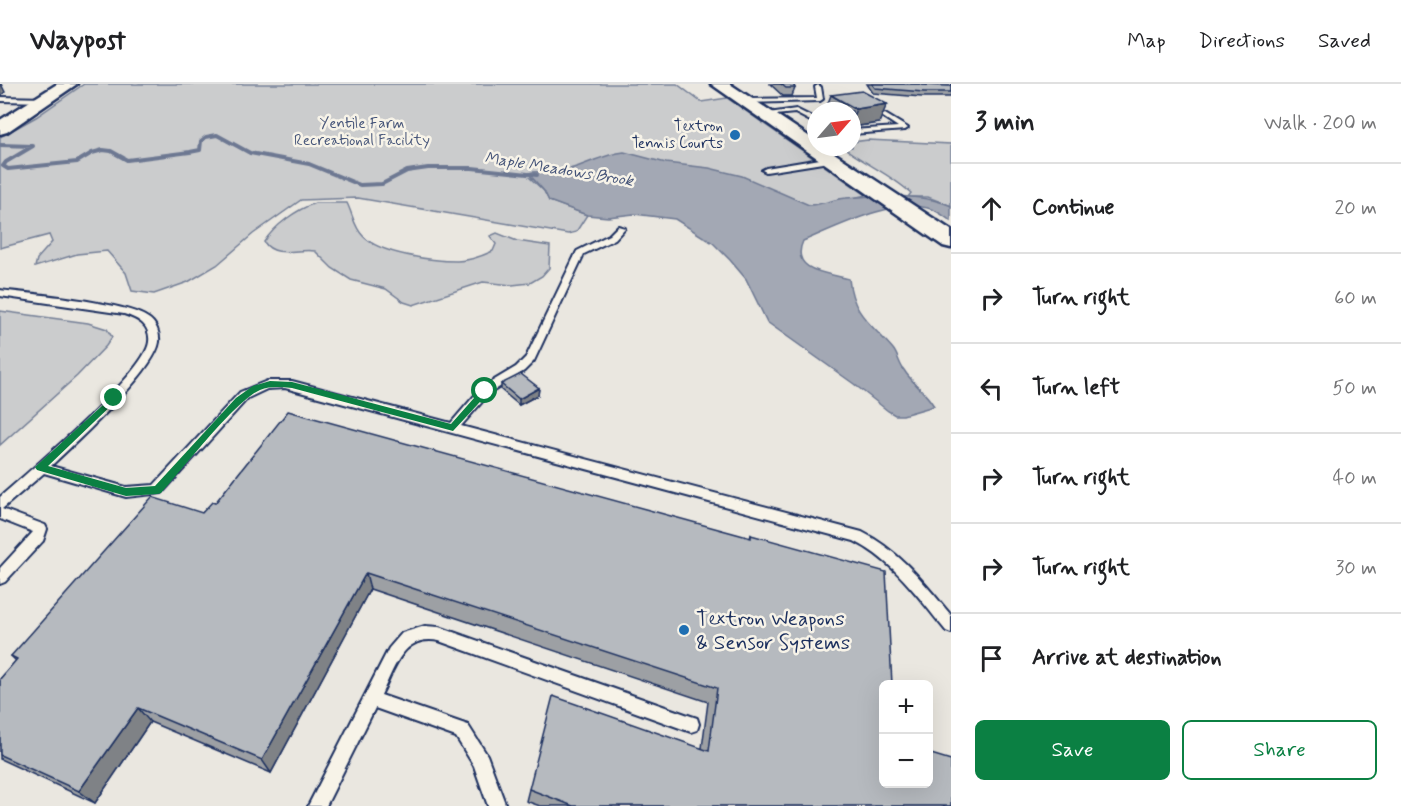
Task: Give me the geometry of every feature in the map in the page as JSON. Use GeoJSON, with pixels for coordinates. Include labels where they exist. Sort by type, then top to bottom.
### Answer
{"type":"FeatureCollection","features":[{"type":"Feature","properties":{"kind":"main road"},"geometry":{"type":"LineString","coordinates":[[0,128],[69,84]]}},
{"type":"Feature","properties":{"kind":"main road"},"geometry":{"type":"LineString","coordinates":[[719,84],[951,241]]}},
{"type":"Feature","properties":{"kind":"street"},"geometry":{"type":"LineString","coordinates":[[921,84],[951,85]]}},
{"type":"Feature","properties":{"kind":"lane"},"geometry":{"type":"LineString","coordinates":[[746,101],[820,99],[818,87]]}},
{"type":"Feature","properties":{"kind":"lane"},"geometry":{"type":"LineString","coordinates":[[0,99],[47,100]]}},
{"type":"Feature","properties":{"kind":"lane"},"geometry":{"type":"LineString","coordinates":[[0,106],[11,99]]}},
{"type":"Feature","properties":{"kind":"lane"},"geometry":{"type":"LineString","coordinates":[[765,114],[796,111],[807,117]]}},
{"type":"Feature","properties":{"kind":"lane"},"geometry":{"type":"LineString","coordinates":[[861,131],[905,128],[885,116]]}},
{"type":"Feature","properties":{"kind":"lane"},"geometry":{"type":"LineString","coordinates":[[766,170],[832,159]]}},
{"type":"Feature","properties":{"kind":"lane"},"geometry":{"type":"LineString","coordinates":[[453,428],[485,391],[520,369],[530,359],[580,253],[591,245],[612,238],[621,228]]}},
{"type":"Feature","properties":{"kind":"lane"},"geometry":{"type":"LineString","coordinates":[[0,293],[120,310],[142,316],[153,330],[153,348],[136,373],[0,505]]}},
{"type":"Feature","properties":{"kind":"lane"},"geometry":{"type":"LineString","coordinates":[[40,467],[126,492],[157,490],[239,400],[256,388],[270,384],[292,385],[857,536],[877,546],[895,559],[951,626]]}},
{"type":"Feature","properties":{"kind":"lane"},"geometry":{"type":"LineString","coordinates":[[0,514],[40,529],[38,537],[0,578]]}},
{"type":"Feature","properties":{"kind":"lane"},"geometry":{"type":"LineString","coordinates":[[317,806],[398,647],[413,635],[433,633],[691,724]]}},
{"type":"Feature","properties":{"kind":"lane"},"geometry":{"type":"LineString","coordinates":[[371,699],[462,731],[481,761],[497,806]]}},
{"type":"Feature","properties":{"kind":"green space","name":"Yentile Farm Recreational Facility"},"geometry":{"type":"Polygon","coordinates":[[[84,84],[677,84],[701,102],[727,98],[866,195],[764,218],[530,178],[544,191],[549,201],[587,215],[576,232],[568,234],[358,198],[301,200],[253,234],[217,265],[188,282],[154,294],[132,291],[126,273],[107,251],[77,254],[35,267],[37,259],[52,242],[49,235],[0,248],[0,137],[36,117],[84,84]]]}},
{"type":"Feature","properties":{"kind":"green space"},"geometry":{"type":"Polygon","coordinates":[[[861,141],[951,144],[951,206],[928,197],[908,197],[911,193],[903,186],[856,156],[861,156],[861,141]]]}},
{"type":"Feature","properties":{"kind":"green space"},"geometry":{"type":"Polygon","coordinates":[[[315,203],[347,203],[363,236],[381,248],[393,252],[434,260],[466,260],[493,251],[496,244],[490,236],[497,233],[517,241],[550,246],[549,268],[542,276],[530,283],[512,285],[483,282],[413,305],[404,302],[386,289],[351,280],[332,268],[315,251],[281,252],[274,250],[264,242],[286,219],[315,203]]]}},
{"type":"Feature","properties":{"kind":"green space"},"geometry":{"type":"Polygon","coordinates":[[[0,311],[88,323],[107,329],[112,337],[77,376],[0,445],[0,311]]]}},
{"type":"Feature","properties":{"kind":"shaded area"},"geometry":{"type":"Polygon","coordinates":[[[624,152],[666,163],[709,168],[742,176],[809,205],[846,198],[884,196],[913,197],[938,201],[951,206],[951,221],[934,210],[916,206],[883,210],[866,215],[803,241],[800,251],[801,259],[813,269],[849,279],[851,292],[859,311],[893,349],[907,374],[934,406],[903,415],[895,415],[888,411],[767,322],[746,279],[730,260],[713,243],[675,219],[634,214],[608,217],[587,215],[549,201],[544,191],[528,173],[564,171],[624,152]]]}},
{"type":"Feature","properties":{"kind":"building"},"geometry":{"type":"Polygon","coordinates":[[[781,84],[793,84],[795,88],[786,88],[781,84]]]}},
{"type":"Feature","properties":{"kind":"building"},"geometry":{"type":"Polygon","coordinates":[[[872,84],[951,86],[951,92],[875,88],[872,84]]]}},
{"type":"Feature","properties":{"kind":"building"},"geometry":{"type":"Polygon","coordinates":[[[862,91],[887,104],[861,108],[861,102],[844,102],[831,95],[862,91]]]}},
{"type":"Feature","properties":{"kind":"building"},"geometry":{"type":"Polygon","coordinates":[[[521,374],[539,388],[519,399],[501,384],[521,374]]]}},
{"type":"Feature","properties":{"kind":"building","name":"Textron Weapons & Sensor Systems"},"geometry":{"type":"Polygon","coordinates":[[[288,411],[751,538],[751,535],[886,572],[892,680],[879,680],[879,788],[933,788],[933,755],[951,760],[951,806],[573,806],[529,789],[553,696],[709,751],[717,688],[366,573],[262,760],[138,708],[79,791],[0,755],[0,679],[17,659],[11,656],[152,497],[202,513],[212,502],[215,503],[288,411]]]}},
{"type":"Feature","properties":{"kind":"waterway","name":"Maple Meadows Brook"},"geometry":{"type":"LineString","coordinates":[[0,145],[33,146],[6,162],[3,166],[8,169],[77,162],[92,153],[103,150],[111,151],[127,160],[190,152],[200,150],[201,141],[206,137],[217,135],[250,153],[309,164],[360,185],[382,184],[407,171],[428,168],[472,168],[537,175]]}},
{"type":"Feature","properties":{"kind":"place","name":"Textron Tennis Courts"},"geometry":{"type":"Point","coordinates":[735,135]}},
{"type":"Feature","properties":{"kind":"place","name":"Textron Weapons & Sensor Systems"},"geometry":{"type":"Point","coordinates":[684,630]}},
{"type":"Feature","properties":{"kind":"route"},"geometry":{"type":"LineString","coordinates":[[114,398],[40,467],[126,492],[157,490],[244,395],[270,384],[292,385],[453,428],[485,391]]}}]}
